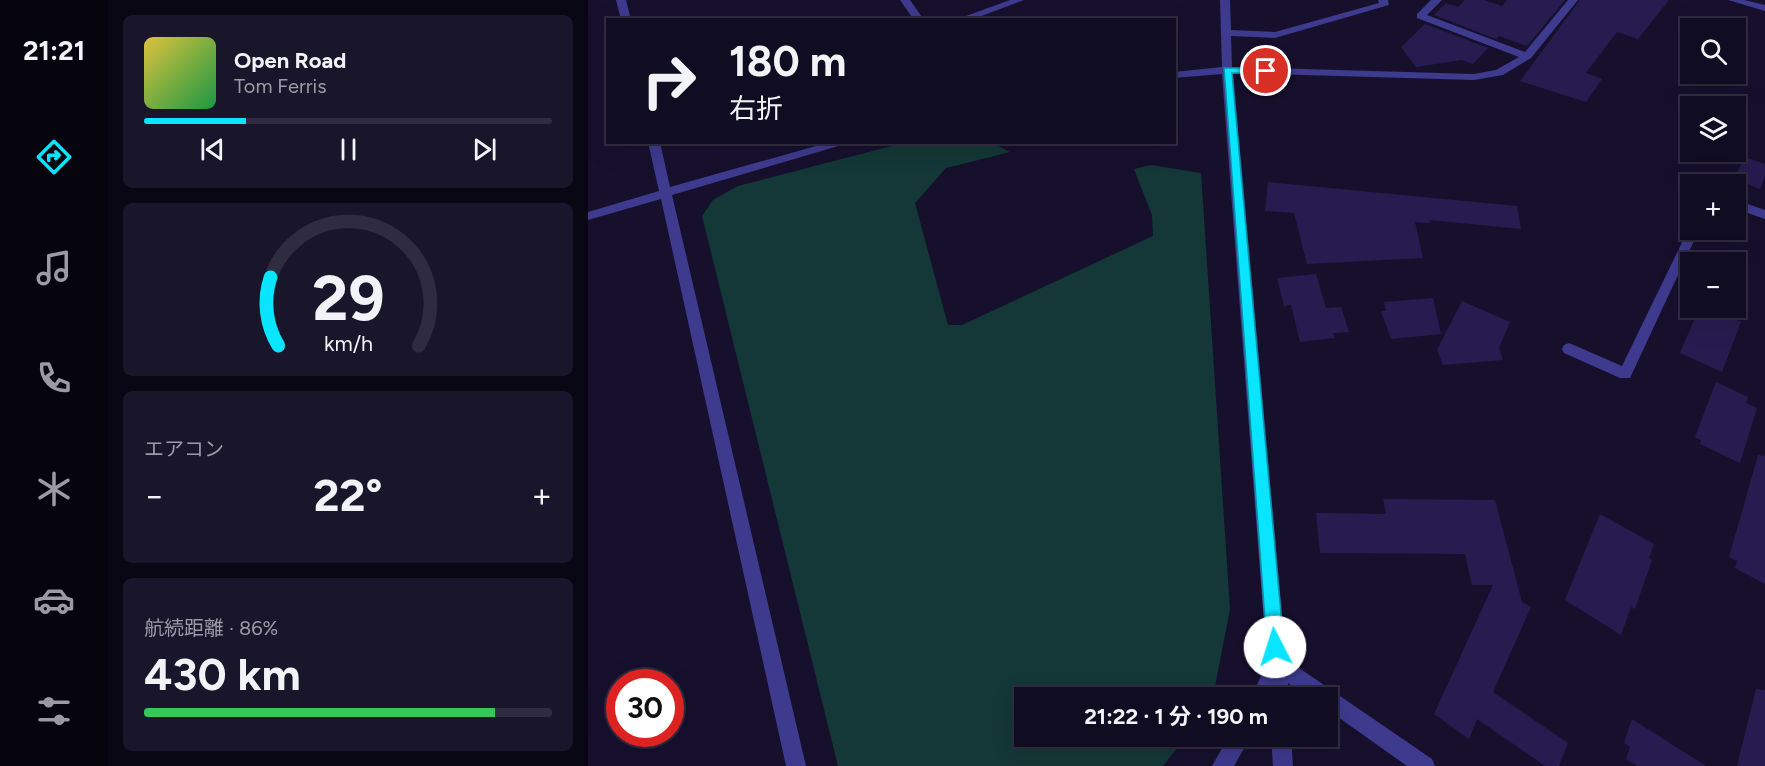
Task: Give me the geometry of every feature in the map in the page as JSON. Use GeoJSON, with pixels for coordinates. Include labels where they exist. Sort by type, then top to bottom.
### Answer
{"type":"FeatureCollection","features":[{"type":"Feature","properties":{"kind":"street"},"geometry":{"type":"LineString","coordinates":[[621,0],[626,18]]}},
{"type":"Feature","properties":{"kind":"street"},"geometry":{"type":"LineString","coordinates":[[904,0],[918,18]]}},
{"type":"Feature","properties":{"kind":"street"},"geometry":{"type":"LineString","coordinates":[[966,18],[1019,0]]}},
{"type":"Feature","properties":{"kind":"street"},"geometry":{"type":"LineString","coordinates":[[1225,0],[1227,70],[1278,687]]}},
{"type":"Feature","properties":{"kind":"street"},"geometry":{"type":"LineString","coordinates":[[1226,33],[1275,35],[1384,5],[1383,0]]}},
{"type":"Feature","properties":{"kind":"street"},"geometry":{"type":"LineString","coordinates":[[1437,0],[1420,16],[1527,56]]}},
{"type":"Feature","properties":{"kind":"street"},"geometry":{"type":"LineString","coordinates":[[1176,75],[1227,70],[1474,77],[1499,73],[1527,56],[1574,0]]}},
{"type":"Feature","properties":{"kind":"street"},"geometry":{"type":"LineString","coordinates":[[1733,0],[1765,8]]}},
{"type":"Feature","properties":{"kind":"street"},"geometry":{"type":"LineString","coordinates":[[654,144],[796,766]]}},
{"type":"Feature","properties":{"kind":"street"},"geometry":{"type":"LineString","coordinates":[[588,216],[840,144]]}},
{"type":"Feature","properties":{"kind":"street"},"geometry":{"type":"LineString","coordinates":[[1746,208],[1765,215]]}},
{"type":"Feature","properties":{"kind":"street"},"geometry":{"type":"LineString","coordinates":[[1569,349],[1625,374],[1688,240]]}},
{"type":"Feature","properties":{"kind":"street"},"geometry":{"type":"LineString","coordinates":[[1266,687],[1277,664]]}},
{"type":"Feature","properties":{"kind":"street"},"geometry":{"type":"LineString","coordinates":[[1277,664],[1310,687]]}},
{"type":"Feature","properties":{"kind":"street"},"geometry":{"type":"LineString","coordinates":[[1338,706],[1425,766]]}},
{"type":"Feature","properties":{"kind":"street"},"geometry":{"type":"LineString","coordinates":[[1222,766],[1234,747]]}},
{"type":"Feature","properties":{"kind":"street"},"geometry":{"type":"LineString","coordinates":[[1282,747],[1283,766]]}},
{"type":"Feature","properties":{"kind":"green space"},"geometry":{"type":"Polygon","coordinates":[[[899,144],[994,144],[1010,152],[946,168],[915,203],[948,325],[962,325],[1153,236],[1152,215],[1134,169],[1151,165],[1201,173],[1230,609],[1215,687],[1014,687],[1014,747],[1178,747],[1163,766],[838,766],[702,216],[713,200],[738,186],[899,144]]]}},
{"type":"Feature","properties":{"kind":"building"},"geometry":{"type":"Polygon","coordinates":[[[1465,0],[1484,0],[1502,6],[1507,0],[1565,0],[1527,46],[1499,36],[1496,39],[1434,15],[1446,3],[1458,7],[1465,0]]]}},
{"type":"Feature","properties":{"kind":"building"},"geometry":{"type":"Polygon","coordinates":[[[1580,0],[1669,0],[1638,39],[1617,32],[1586,73],[1602,79],[1586,102],[1520,81],[1580,0]]]}},
{"type":"Feature","properties":{"kind":"building"},"geometry":{"type":"Polygon","coordinates":[[[1425,24],[1488,48],[1473,64],[1462,60],[1416,67],[1401,47],[1425,24]]]}},
{"type":"Feature","properties":{"kind":"building"},"geometry":{"type":"Polygon","coordinates":[[[1746,157],[1765,164],[1765,176],[1760,189],[1746,184],[1746,174],[1736,174],[1742,162],[1746,162],[1746,157]]]}},
{"type":"Feature","properties":{"kind":"building"},"geometry":{"type":"Polygon","coordinates":[[[1268,182],[1517,206],[1521,229],[1429,220],[1430,223],[1415,222],[1423,258],[1307,264],[1294,213],[1265,211],[1268,182]]]}},
{"type":"Feature","properties":{"kind":"building"},"geometry":{"type":"Polygon","coordinates":[[[1316,274],[1326,308],[1341,307],[1349,332],[1333,333],[1335,338],[1300,342],[1291,305],[1284,306],[1277,278],[1316,274]]]}},
{"type":"Feature","properties":{"kind":"building"},"geometry":{"type":"Polygon","coordinates":[[[1433,298],[1441,334],[1391,339],[1381,311],[1386,311],[1384,302],[1433,298]]]}},
{"type":"Feature","properties":{"kind":"building"},"geometry":{"type":"Polygon","coordinates":[[[1462,301],[1510,322],[1499,348],[1503,360],[1443,365],[1437,350],[1462,301]]]}},
{"type":"Feature","properties":{"kind":"building"},"geometry":{"type":"Polygon","coordinates":[[[1695,318],[1732,318],[1741,322],[1722,372],[1680,353],[1695,318]]]}},
{"type":"Feature","properties":{"kind":"building"},"geometry":{"type":"Polygon","coordinates":[[[1716,382],[1748,397],[1746,403],[1757,408],[1740,463],[1700,444],[1701,440],[1695,437],[1716,382]]]}},
{"type":"Feature","properties":{"kind":"building"},"geometry":{"type":"Polygon","coordinates":[[[1758,455],[1765,456],[1765,584],[1735,568],[1737,561],[1729,557],[1758,455]]]}},
{"type":"Feature","properties":{"kind":"building"},"geometry":{"type":"Polygon","coordinates":[[[1383,499],[1495,500],[1522,602],[1531,607],[1493,692],[1568,743],[1559,766],[1545,766],[1477,719],[1469,739],[1434,714],[1493,585],[1472,585],[1465,554],[1320,553],[1316,513],[1386,514],[1383,499]]]}},
{"type":"Feature","properties":{"kind":"building"},"geometry":{"type":"Polygon","coordinates":[[[1600,514],[1654,544],[1649,558],[1652,560],[1635,609],[1631,607],[1621,635],[1565,600],[1600,514]]]}},
{"type":"Feature","properties":{"kind":"building"},"geometry":{"type":"Polygon","coordinates":[[[1756,689],[1765,690],[1765,766],[1737,766],[1756,689]]]}},
{"type":"Feature","properties":{"kind":"building"},"geometry":{"type":"Polygon","coordinates":[[[1632,719],[1706,766],[1637,766],[1626,759],[1630,747],[1624,743],[1632,719]]]}},
{"type":"Feature","properties":{"kind":"route"},"geometry":{"type":"LineString","coordinates":[[1266,71],[1227,70],[1275,647]]}}]}
